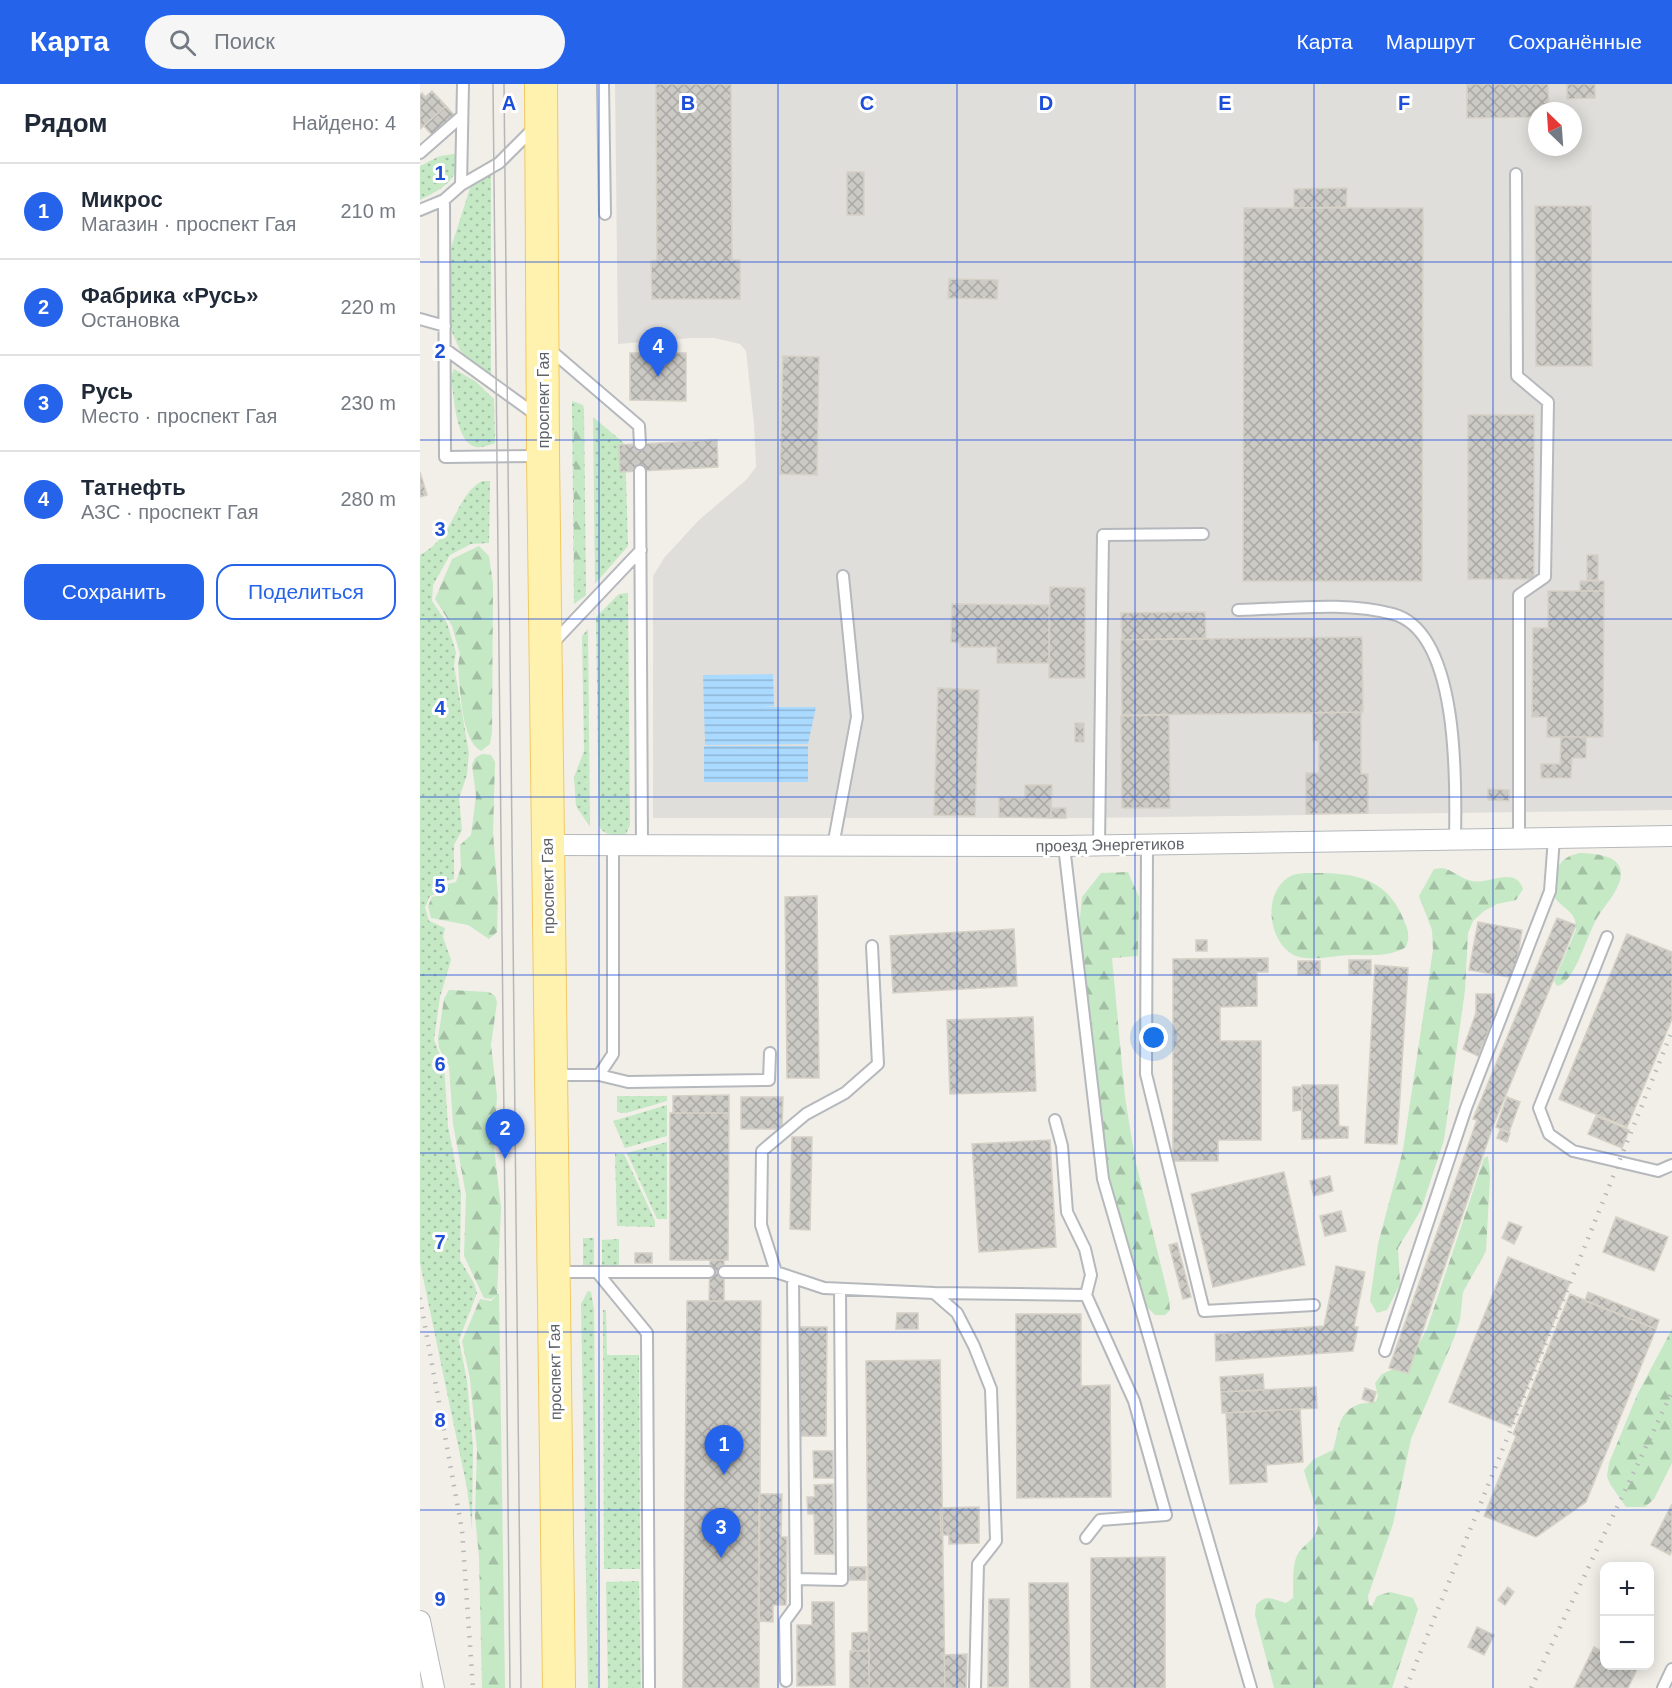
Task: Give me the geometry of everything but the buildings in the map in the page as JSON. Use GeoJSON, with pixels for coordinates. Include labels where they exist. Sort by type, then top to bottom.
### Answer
{"type":"FeatureCollection","features":[{"type":"Feature","properties":{"kind":"main road","name":"проспект Гая"},"geometry":{"type":"LineString","coordinates":[[541,84],[543,456],[559,1688]]}},
{"type":"Feature","properties":{"kind":"street","name":"проезд Энергетиков"},"geometry":{"type":"LineString","coordinates":[[548,845],[1099,846],[1672,836]]}},
{"type":"Feature","properties":{"kind":"street"},"geometry":{"type":"LineString","coordinates":[[420,1621],[434,1688]]}},
{"type":"Feature","properties":{"kind":"lane"},"geometry":{"type":"LineString","coordinates":[[461,185],[463,84]]}},
{"type":"Feature","properties":{"kind":"lane"},"geometry":{"type":"LineString","coordinates":[[603,84],[604,214]]}},
{"type":"Feature","properties":{"kind":"lane"},"geometry":{"type":"LineString","coordinates":[[420,153],[462,116]]}},
{"type":"Feature","properties":{"kind":"lane"},"geometry":{"type":"LineString","coordinates":[[420,210],[444,200],[461,185],[500,163],[541,120]]}},
{"type":"Feature","properties":{"kind":"lane"},"geometry":{"type":"LineString","coordinates":[[1516,174],[1517,376],[1548,402],[1545,577],[1519,595],[1519,838]]}},
{"type":"Feature","properties":{"kind":"lane"},"geometry":{"type":"LineString","coordinates":[[444,200],[445,457],[543,456]]}},
{"type":"Feature","properties":{"kind":"lane"},"geometry":{"type":"LineString","coordinates":[[420,319],[444,326]]}},
{"type":"Feature","properties":{"kind":"lane"},"geometry":{"type":"LineString","coordinates":[[543,343],[639,426],[639,444]]}},
{"type":"Feature","properties":{"kind":"lane"},"geometry":{"type":"LineString","coordinates":[[445,349],[543,420]]}},
{"type":"Feature","properties":{"kind":"lane"},"geometry":{"type":"LineString","coordinates":[[640,471],[642,846]]}},
{"type":"Feature","properties":{"kind":"lane"},"geometry":{"type":"LineString","coordinates":[[1099,846],[1103,535],[1203,534]]}},
{"type":"Feature","properties":{"kind":"lane"},"geometry":{"type":"LineString","coordinates":[[546,651],[641,550]]}},
{"type":"Feature","properties":{"kind":"lane"},"geometry":{"type":"LineString","coordinates":[[832,846],[857,717],[843,576]]}},
{"type":"Feature","properties":{"kind":"lane"},"geometry":{"type":"LineString","coordinates":[[1238,610],[1355,609],[1395,614],[1423,632],[1439,668],[1447,704],[1455,759],[1455,839]]}},
{"type":"Feature","properties":{"kind":"lane"},"geometry":{"type":"LineString","coordinates":[[1385,1351],[1466,1108],[1550,891],[1554,838]]}},
{"type":"Feature","properties":{"kind":"lane"},"geometry":{"type":"LineString","coordinates":[[1147,845],[1146,1074],[1204,1311],[1314,1305]]}},
{"type":"Feature","properties":{"kind":"lane"},"geometry":{"type":"LineString","coordinates":[[599,1075],[613,1054],[613,846]]}},
{"type":"Feature","properties":{"kind":"lane"},"geometry":{"type":"LineString","coordinates":[[1064,846],[1103,1179],[1251,1688]]}},
{"type":"Feature","properties":{"kind":"lane"},"geometry":{"type":"LineString","coordinates":[[1607,937],[1539,1108],[1549,1134],[1573,1151],[1658,1171],[1672,1165]]}},
{"type":"Feature","properties":{"kind":"lane"},"geometry":{"type":"LineString","coordinates":[[776,1272],[761,1225],[762,1151],[806,1114],[845,1094],[878,1064],[872,946]]}},
{"type":"Feature","properties":{"kind":"lane"},"geometry":{"type":"LineString","coordinates":[[551,1075],[599,1075],[628,1082],[769,1080],[770,1053]]}},
{"type":"Feature","properties":{"kind":"lane"},"geometry":{"type":"LineString","coordinates":[[1055,1120],[1062,1146],[1067,1212],[1085,1249],[1090,1275],[1086,1294],[1134,1401],[1166,1515],[1100,1520],[1086,1538]]}},
{"type":"Feature","properties":{"kind":"lane"},"geometry":{"type":"LineString","coordinates":[[553,1272],[710,1272]]}},
{"type":"Feature","properties":{"kind":"lane"},"geometry":{"type":"LineString","coordinates":[[597,1272],[646,1333],[650,1688]]}},
{"type":"Feature","properties":{"kind":"lane"},"geometry":{"type":"LineString","coordinates":[[724,1272],[776,1272],[824,1288],[840,1289],[934,1293],[1086,1294]]}},
{"type":"Feature","properties":{"kind":"lane"},"geometry":{"type":"LineString","coordinates":[[786,1681],[785,1621],[796,1606],[793,1278]]}},
{"type":"Feature","properties":{"kind":"lane"},"geometry":{"type":"LineString","coordinates":[[796,1580],[842,1580],[840,1289]]}},
{"type":"Feature","properties":{"kind":"lane"},"geometry":{"type":"LineString","coordinates":[[934,1293],[957,1313],[974,1346],[991,1389],[996,1541],[978,1564],[975,1688]]}},
{"type":"Feature","properties":{"kind":"lane"},"geometry":{"type":"LineString","coordinates":[[1664,1688],[1672,1669]]}},
{"type":"Feature","properties":{"kind":"shaded area"},"geometry":{"type":"Polygon","coordinates":[[[615,84],[1672,84],[1672,810],[1085,818],[653,818],[653,576],[664,558],[699,520],[746,480],[756,467],[746,351],[740,344],[714,338],[618,344],[615,84]]]}},
{"type":"Feature","properties":{"kind":"green space"},"geometry":{"type":"Polygon","coordinates":[[[454,154],[458,156],[452,178],[447,184],[420,200],[420,166],[440,156],[454,154]]]}},
{"type":"Feature","properties":{"kind":"green space"},"geometry":{"type":"Polygon","coordinates":[[[491,174],[491,376],[471,362],[460,350],[451,330],[450,251],[470,188],[491,174]]]}},
{"type":"Feature","properties":{"kind":"green space"},"geometry":{"type":"Polygon","coordinates":[[[454,369],[475,381],[494,399],[495,443],[476,447],[469,444],[464,437],[455,406],[451,377],[454,369]]]}},
{"type":"Feature","properties":{"kind":"green space"},"geometry":{"type":"Polygon","coordinates":[[[572,401],[583,405],[584,409],[586,595],[574,604],[572,401]]]}},
{"type":"Feature","properties":{"kind":"green space"},"geometry":{"type":"Polygon","coordinates":[[[576,415],[582,418],[581,578],[578,580],[574,577],[574,417],[576,415]]]}},
{"type":"Feature","properties":{"kind":"green space"},"geometry":{"type":"Polygon","coordinates":[[[593,417],[625,444],[628,546],[595,584],[593,417]]]}},
{"type":"Feature","properties":{"kind":"green space"},"geometry":{"type":"Polygon","coordinates":[[[482,481],[490,481],[489,543],[471,544],[450,555],[433,585],[432,601],[447,623],[456,652],[454,666],[469,753],[467,775],[459,798],[462,830],[454,845],[454,879],[444,882],[440,892],[430,896],[425,907],[429,921],[445,928],[443,937],[451,960],[440,997],[434,1040],[444,1065],[448,1126],[461,1193],[460,1260],[474,1283],[477,1293],[459,1340],[467,1381],[473,1446],[472,1528],[467,1488],[420,1263],[420,555],[441,538],[466,497],[482,481]]]}},
{"type":"Feature","properties":{"kind":"green space"},"geometry":{"type":"Polygon","coordinates":[[[479,546],[489,556],[493,584],[492,732],[490,744],[481,751],[474,745],[465,725],[458,665],[460,654],[452,626],[435,599],[452,559],[479,546]]]}},
{"type":"Feature","properties":{"kind":"green space"},"geometry":{"type":"Polygon","coordinates":[[[628,593],[630,825],[625,836],[618,836],[606,833],[599,825],[596,617],[619,594],[628,593]]]}},
{"type":"Feature","properties":{"kind":"green space"},"geometry":{"type":"Polygon","coordinates":[[[588,629],[590,827],[576,806],[574,777],[584,751],[582,636],[588,629]]]}},
{"type":"Feature","properties":{"kind":"green space"},"geometry":{"type":"Polygon","coordinates":[[[482,754],[491,755],[495,762],[493,833],[498,895],[497,932],[489,939],[468,925],[431,918],[428,906],[432,897],[444,894],[448,884],[456,882],[461,868],[460,845],[471,835],[476,796],[472,765],[475,758],[482,754]]]}},
{"type":"Feature","properties":{"kind":"green space"},"geometry":{"type":"Polygon","coordinates":[[[1581,853],[1602,855],[1612,859],[1619,866],[1620,880],[1614,894],[1596,920],[1575,968],[1563,983],[1557,986],[1554,981],[1576,930],[1576,924],[1572,915],[1555,898],[1555,874],[1561,862],[1581,853]]]}},
{"type":"Feature","properties":{"kind":"green space"},"geometry":{"type":"Polygon","coordinates":[[[1442,868],[1478,882],[1514,878],[1523,889],[1516,900],[1497,904],[1484,911],[1473,921],[1468,933],[1465,990],[1444,1140],[1421,1210],[1398,1248],[1400,1284],[1387,1310],[1377,1313],[1370,1301],[1378,1244],[1403,1150],[1433,950],[1432,930],[1419,896],[1434,869],[1442,868]]]}},
{"type":"Feature","properties":{"kind":"green space"},"geometry":{"type":"Polygon","coordinates":[[[1128,872],[1139,897],[1138,956],[1112,958],[1125,1097],[1135,1159],[1169,1299],[1170,1310],[1165,1315],[1155,1315],[1145,1305],[1105,1174],[1078,937],[1082,897],[1101,873],[1128,872]]]}},
{"type":"Feature","properties":{"kind":"green space"},"geometry":{"type":"Polygon","coordinates":[[[1343,874],[1367,880],[1387,893],[1395,903],[1407,927],[1406,947],[1387,954],[1317,958],[1296,956],[1286,949],[1274,928],[1272,903],[1276,892],[1283,882],[1293,875],[1343,874]]]}},
{"type":"Feature","properties":{"kind":"green space"},"geometry":{"type":"Polygon","coordinates":[[[449,990],[489,992],[495,996],[497,1002],[491,1045],[497,1096],[494,1147],[501,1208],[497,1295],[491,1299],[484,1298],[464,1256],[466,1195],[453,1124],[449,1066],[439,1048],[438,1038],[444,999],[449,990]]]}},
{"type":"Feature","properties":{"kind":"green space"},"geometry":{"type":"Polygon","coordinates":[[[617,1096],[667,1096],[667,1101],[626,1113],[617,1112],[617,1096]]]}},
{"type":"Feature","properties":{"kind":"green space"},"geometry":{"type":"Polygon","coordinates":[[[667,1105],[667,1136],[625,1148],[613,1121],[667,1105]]]}},
{"type":"Feature","properties":{"kind":"green space"},"geometry":{"type":"Polygon","coordinates":[[[667,1142],[667,1219],[657,1219],[627,1153],[667,1142]]]}},
{"type":"Feature","properties":{"kind":"green space"},"geometry":{"type":"Polygon","coordinates":[[[615,1154],[624,1154],[655,1221],[655,1227],[617,1226],[615,1154]]]}},
{"type":"Feature","properties":{"kind":"green space"},"geometry":{"type":"Polygon","coordinates":[[[1488,1156],[1490,1177],[1486,1251],[1463,1292],[1460,1320],[1454,1338],[1411,1439],[1393,1524],[1368,1596],[1369,1605],[1372,1606],[1377,1596],[1390,1592],[1413,1598],[1418,1609],[1392,1688],[1274,1688],[1255,1615],[1256,1605],[1267,1598],[1286,1603],[1293,1598],[1296,1557],[1314,1537],[1318,1523],[1316,1508],[1304,1470],[1314,1459],[1333,1450],[1342,1418],[1350,1408],[1376,1401],[1378,1396],[1375,1383],[1382,1374],[1409,1362],[1427,1329],[1484,1158],[1488,1156]]]}},
{"type":"Feature","properties":{"kind":"green space"},"geometry":{"type":"Polygon","coordinates":[[[583,1238],[594,1238],[594,1265],[583,1265],[583,1238]]]}},
{"type":"Feature","properties":{"kind":"green space"},"geometry":{"type":"Polygon","coordinates":[[[619,1239],[619,1267],[602,1268],[602,1240],[619,1239]]]}},
{"type":"Feature","properties":{"kind":"green space"},"geometry":{"type":"Polygon","coordinates":[[[588,1291],[591,1292],[594,1309],[598,1688],[588,1688],[581,1304],[588,1291]]]}},
{"type":"Feature","properties":{"kind":"green space"},"geometry":{"type":"Polygon","coordinates":[[[499,1293],[505,1688],[482,1688],[479,1556],[475,1516],[477,1450],[470,1379],[462,1341],[480,1299],[491,1301],[499,1293]]]}},
{"type":"Feature","properties":{"kind":"green space"},"geometry":{"type":"Polygon","coordinates":[[[603,1310],[606,1310],[607,1355],[639,1355],[640,1569],[604,1569],[603,1310]]]}},
{"type":"Feature","properties":{"kind":"green space"},"geometry":{"type":"Polygon","coordinates":[[[1672,1329],[1672,1463],[1654,1499],[1645,1507],[1626,1507],[1610,1484],[1607,1476],[1609,1463],[1638,1393],[1672,1329]]]}},
{"type":"Feature","properties":{"kind":"green space"},"geometry":{"type":"Polygon","coordinates":[[[639,1581],[641,1688],[608,1688],[606,1582],[639,1581]]]}},
{"type":"Feature","properties":{"kind":"water"},"geometry":{"type":"Polygon","coordinates":[[[773,674],[774,706],[763,707],[816,707],[808,744],[705,745],[703,675],[773,674]]]}},
{"type":"Feature","properties":{"kind":"water"},"geometry":{"type":"Polygon","coordinates":[[[704,746],[808,746],[808,782],[704,782],[704,746]]]}},
{"type":"Feature","properties":{"kind":"tram line"},"geometry":{"type":"LineString","coordinates":[[493,84],[510,1688]]}},
{"type":"Feature","properties":{"kind":"tram line"},"geometry":{"type":"LineString","coordinates":[[504,84],[521,1688]]}},
{"type":"Feature","properties":{"kind":"railway"},"geometry":{"type":"LineString","coordinates":[[1406,1688],[1672,1031]]}},
{"type":"Feature","properties":{"kind":"railway"},"geometry":{"type":"LineString","coordinates":[[420,1298],[462,1530],[473,1688]]}},
{"type":"Feature","properties":{"kind":"railway"},"geometry":{"type":"LineString","coordinates":[[1531,1688],[1672,1392]]}},
{"type":"Feature","properties":{"kind":"place","name":"Татнефть"},"geometry":{"type":"Point","coordinates":[658,377]}},
{"type":"Feature","properties":{"kind":"place","name":"Фабрика «Русь»"},"geometry":{"type":"Point","coordinates":[505,1159]}},
{"type":"Feature","properties":{"kind":"place","name":"Микрос"},"geometry":{"type":"Point","coordinates":[724,1475]}},
{"type":"Feature","properties":{"kind":"place","name":"Русь"},"geometry":{"type":"Point","coordinates":[721,1558]}}]}
